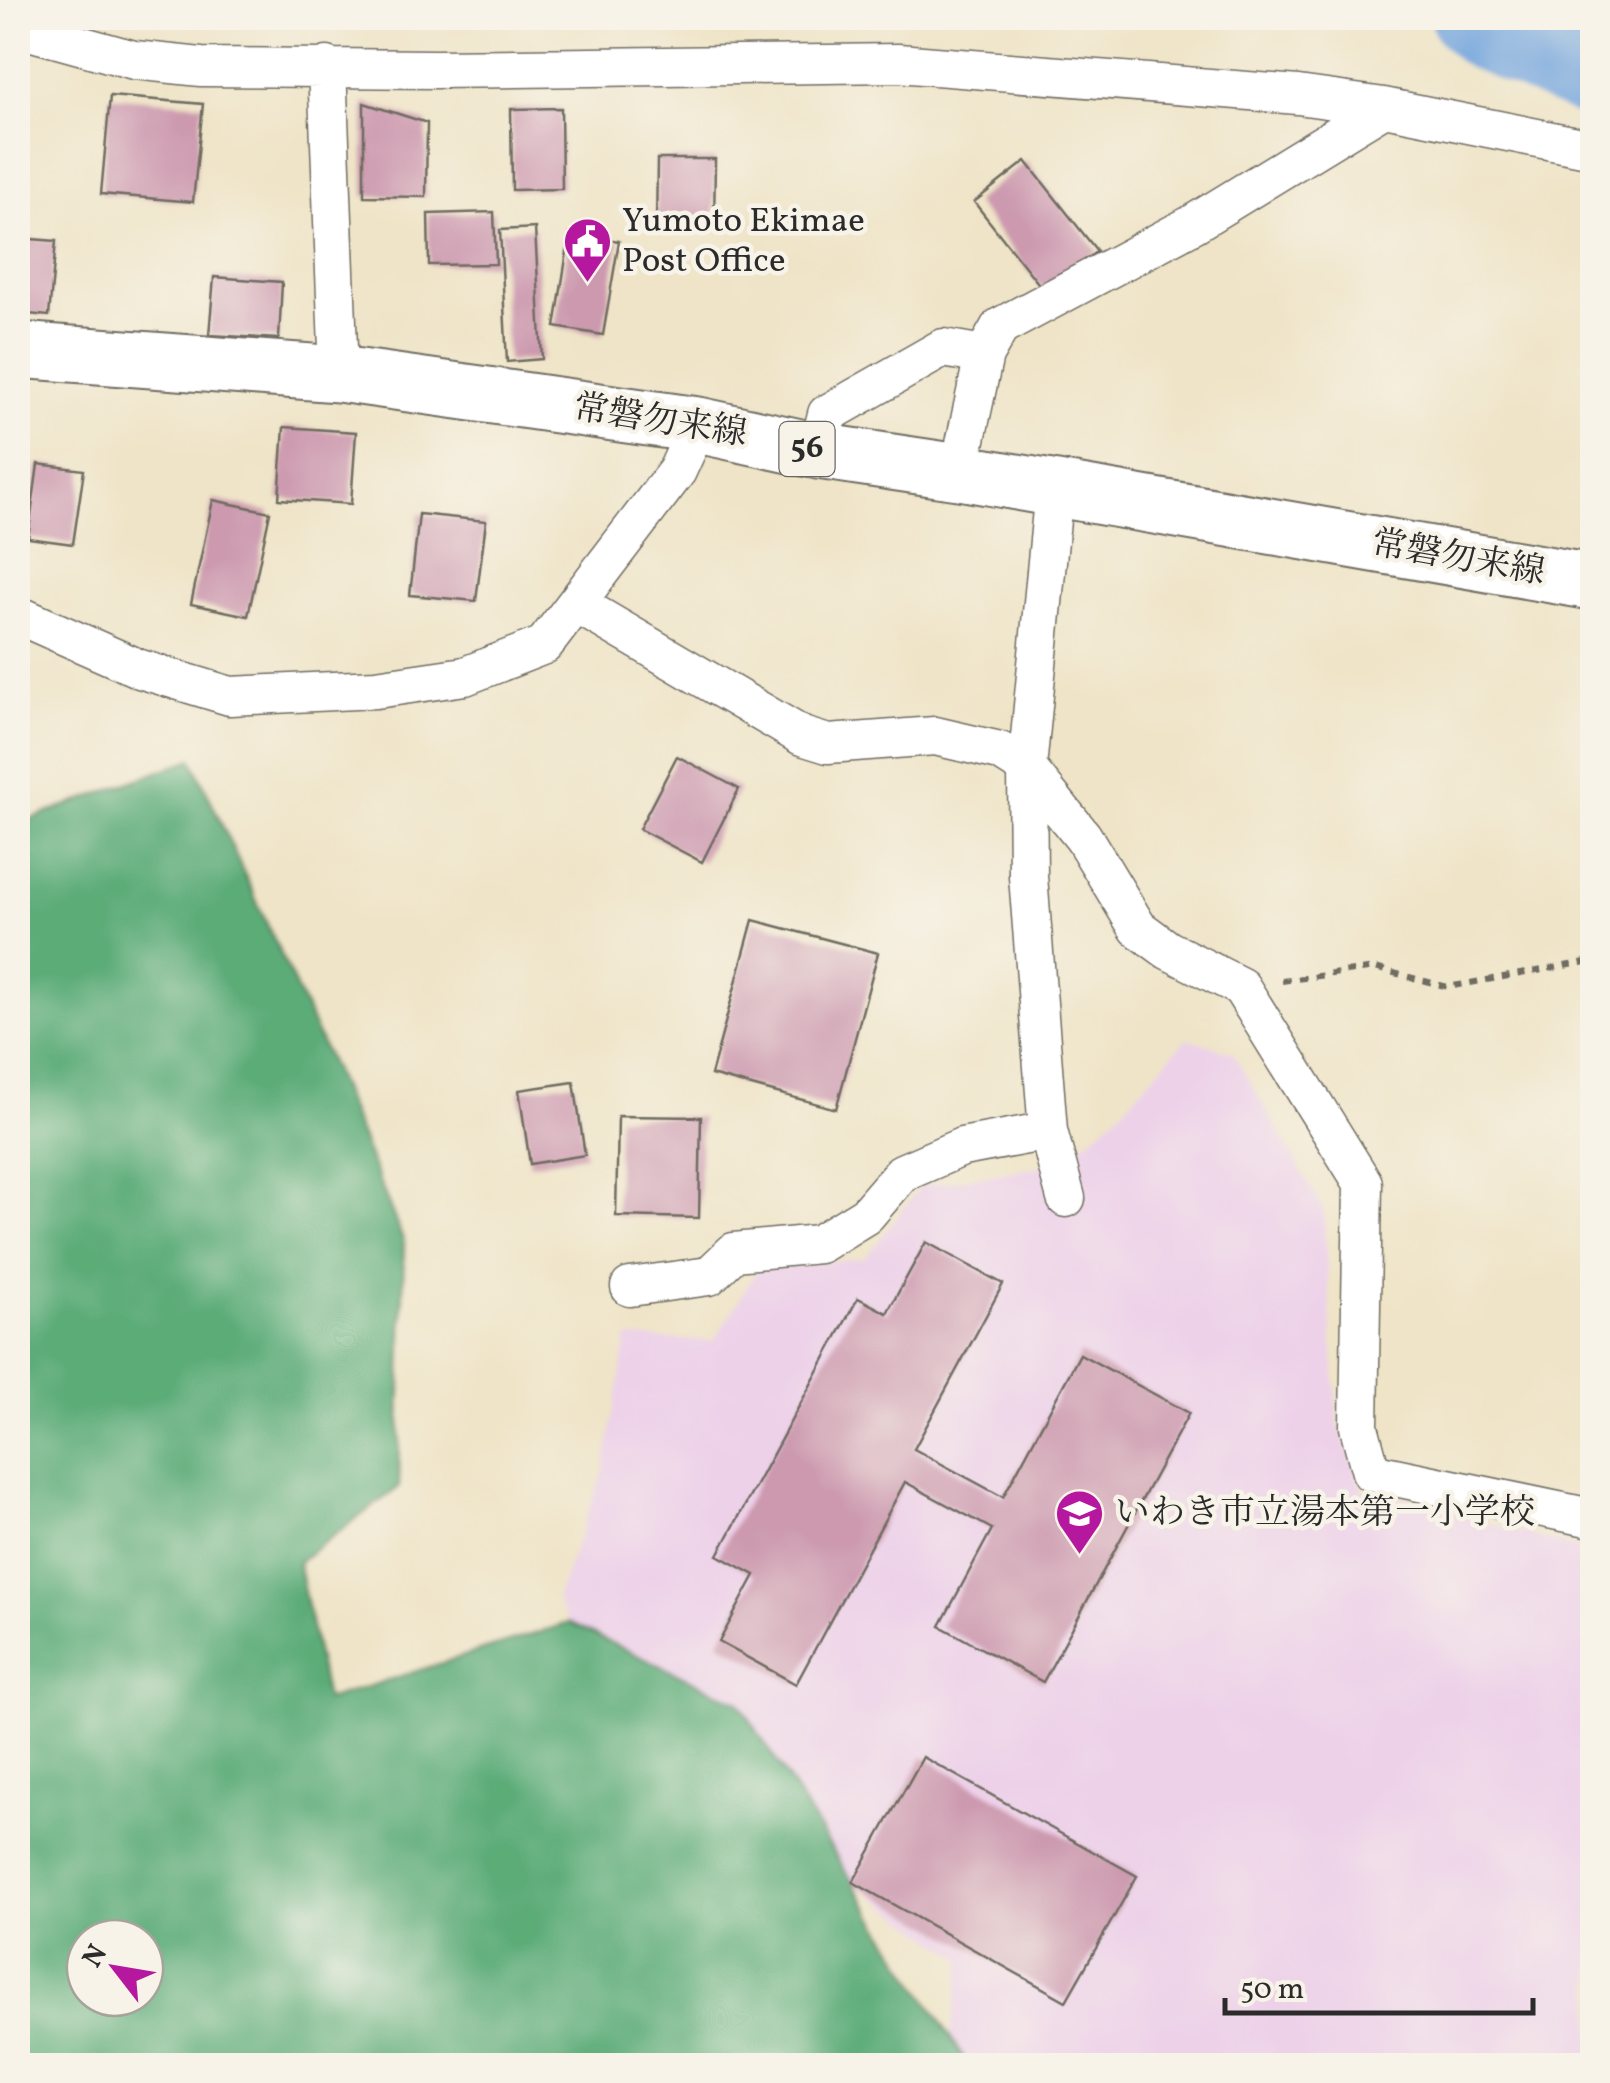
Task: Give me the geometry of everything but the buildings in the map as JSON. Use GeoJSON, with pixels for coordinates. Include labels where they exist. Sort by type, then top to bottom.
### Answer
{"type":"FeatureCollection","features":[{"type":"Feature","properties":{"kind":"main road","name":"常磐勿来線"},"geometry":{"type":"LineString","coordinates":[[18,350],[340,374],[698,425],[818,451],[1592,582]]}},
{"type":"Feature","properties":{"kind":"street"},"geometry":{"type":"LineString","coordinates":[[18,28],[84,33],[134,60],[201,67],[435,69],[898,64],[1384,106],[1592,149]]}},
{"type":"Feature","properties":{"kind":"street"},"geometry":{"type":"LineString","coordinates":[[327,66],[340,374]]}},
{"type":"Feature","properties":{"kind":"street"},"geometry":{"type":"LineString","coordinates":[[960,472],[984,355],[1000,327],[1193,224],[1384,106]]}},
{"type":"Feature","properties":{"kind":"street"},"geometry":{"type":"LineString","coordinates":[[818,451],[827,414],[943,348],[984,355]]}},
{"type":"Feature","properties":{"kind":"street"},"geometry":{"type":"LineString","coordinates":[[18,615],[140,670],[230,696],[376,688],[465,676],[544,645],[677,470],[698,425]]}},
{"type":"Feature","properties":{"kind":"street"},"geometry":{"type":"LineString","coordinates":[[1054,490],[1027,768],[1028,876],[1048,1131],[1066,1198]]}},
{"type":"Feature","properties":{"kind":"street"},"geometry":{"type":"LineString","coordinates":[[577,604],[802,736],[828,744],[936,736],[1000,752],[1027,768],[1082,838],[1138,928],[1168,950],[1241,987],[1364,1184],[1359,1428],[1371,1472],[1592,1518]]}},
{"type":"Feature","properties":{"kind":"street"},"geometry":{"type":"LineString","coordinates":[[630,1287],[709,1276],[734,1252],[820,1244],[866,1215],[902,1173],[962,1147],[1048,1131]]}},
{"type":"Feature","properties":{"kind":"path"},"geometry":{"type":"LineString","coordinates":[[1241,987],[1374,968],[1448,988],[1592,961]]}},
{"type":"Feature","properties":{"kind":"shaded area","name":"いわき市立湯本第一小学校"},"geometry":{"type":"Polygon","coordinates":[[[1187,1038],[1233,1053],[1323,1208],[1338,1424],[1363,1490],[1405,1498],[1582,1550],[1592,1562],[1592,2065],[946,2065],[963,1959],[615,1717],[556,1599],[604,1469],[627,1338],[714,1341],[757,1270],[865,1258],[921,1186],[1039,1167],[1087,1141],[1121,1111],[1187,1038]]]}},
{"type":"Feature","properties":{"kind":"green space"},"geometry":{"type":"Polygon","coordinates":[[[192,759],[333,1069],[404,1242],[399,1487],[298,1562],[326,1700],[568,1623],[739,1702],[968,2065],[18,2066],[18,824],[192,759]]]}},
{"type":"Feature","properties":{"kind":"waterway"},"geometry":{"type":"LineString","coordinates":[[1467,18],[1482,34],[1592,80]]}},
{"type":"Feature","properties":{"kind":"place","name":"Yumoto Ekimae Post Office"},"geometry":{"type":"Point","coordinates":[587,284]}},
{"type":"Feature","properties":{"kind":"place","name":"いわき市立湯本第一小学校"},"geometry":{"type":"Point","coordinates":[1080,1556]}}]}
